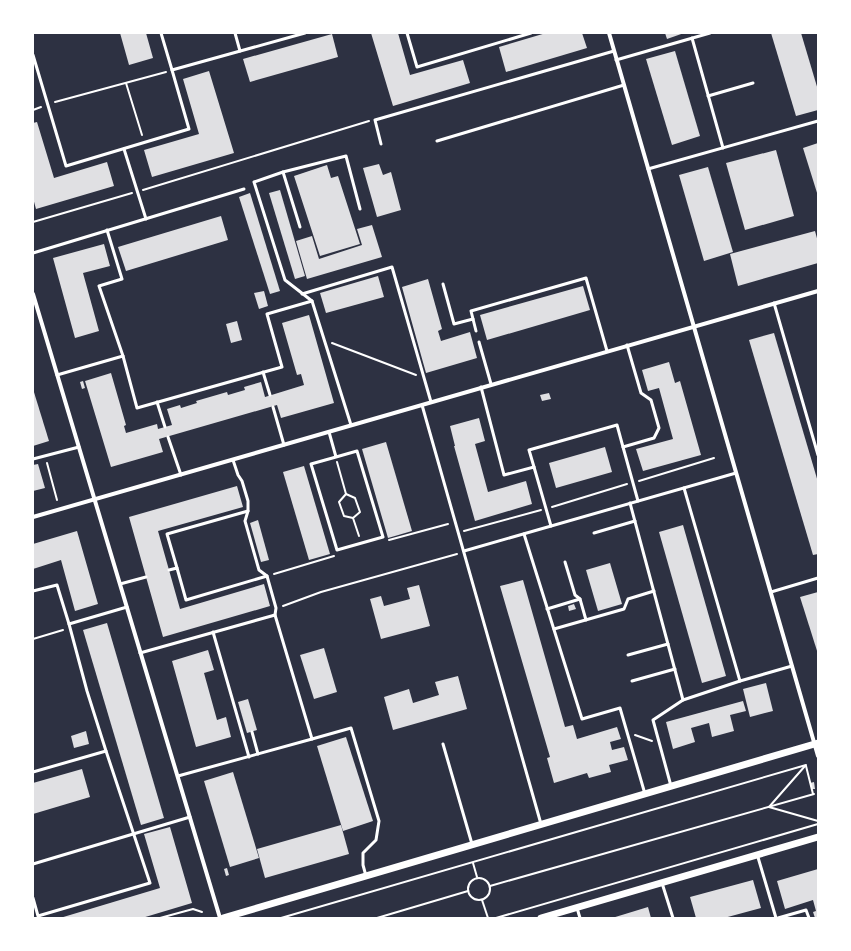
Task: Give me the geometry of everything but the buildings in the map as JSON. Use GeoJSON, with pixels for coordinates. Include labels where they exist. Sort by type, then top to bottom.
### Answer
{"type":"FeatureCollection","features":[{"type":"Feature","properties":{"kind":"street"},"geometry":{"type":"LineString","coordinates":[[609,33],[792,666],[816,743],[818,756]]}},
{"type":"Feature","properties":{"kind":"street"},"geometry":{"type":"LineString","coordinates":[[33,517],[818,291]]}},
{"type":"Feature","properties":{"kind":"street"},"geometry":{"type":"LineString","coordinates":[[33,294],[126,607],[222,918],[816,743]]}},
{"type":"Feature","properties":{"kind":"street"},"geometry":{"type":"LineString","coordinates":[[541,918],[818,837]]}},
{"type":"Feature","properties":{"kind":"lane"},"geometry":{"type":"LineString","coordinates":[[33,55],[66,166],[189,128],[161,33]]}},
{"type":"Feature","properties":{"kind":"lane"},"geometry":{"type":"LineString","coordinates":[[235,33],[240,51]]}},
{"type":"Feature","properties":{"kind":"lane"},"geometry":{"type":"LineString","coordinates":[[172,70],[305,33]]}},
{"type":"Feature","properties":{"kind":"lane"},"geometry":{"type":"LineString","coordinates":[[407,33],[417,67],[531,33]]}},
{"type":"Feature","properties":{"kind":"lane"},"geometry":{"type":"LineString","coordinates":[[616,60],[710,33]]}},
{"type":"Feature","properties":{"kind":"lane"},"geometry":{"type":"LineString","coordinates":[[692,38],[723,148]]}},
{"type":"Feature","properties":{"kind":"lane"},"geometry":{"type":"LineString","coordinates":[[381,144],[375,120],[614,51]]}},
{"type":"Feature","properties":{"kind":"lane"},"geometry":{"type":"LineString","coordinates":[[708,96],[753,83]]}},
{"type":"Feature","properties":{"kind":"lane"},"geometry":{"type":"LineString","coordinates":[[437,141],[624,85]]}},
{"type":"Feature","properties":{"kind":"lane"},"geometry":{"type":"LineString","coordinates":[[648,169],[818,121]]}},
{"type":"Feature","properties":{"kind":"lane"},"geometry":{"type":"LineString","coordinates":[[124,149],[146,219]]}},
{"type":"Feature","properties":{"kind":"lane"},"geometry":{"type":"LineString","coordinates":[[351,425],[312,301],[285,280],[254,182],[284,172],[346,156],[360,209]]}},
{"type":"Feature","properties":{"kind":"lane"},"geometry":{"type":"LineString","coordinates":[[284,172],[300,227]]}},
{"type":"Feature","properties":{"kind":"lane"},"geometry":{"type":"LineString","coordinates":[[33,253],[244,189]]}},
{"type":"Feature","properties":{"kind":"lane"},"geometry":{"type":"LineString","coordinates":[[107,230],[122,279],[99,286],[123,356],[137,408],[282,367],[267,314],[312,301]]}},
{"type":"Feature","properties":{"kind":"lane"},"geometry":{"type":"LineString","coordinates":[[302,294],[392,267],[430,402]]}},
{"type":"Feature","properties":{"kind":"lane"},"geometry":{"type":"LineString","coordinates":[[476,331],[471,311],[586,278],[607,351]]}},
{"type":"Feature","properties":{"kind":"lane"},"geometry":{"type":"LineString","coordinates":[[442,284],[454,324],[473,319]]}},
{"type":"Feature","properties":{"kind":"lane"},"geometry":{"type":"LineString","coordinates":[[774,303],[818,455]]}},
{"type":"Feature","properties":{"kind":"lane"},"geometry":{"type":"LineString","coordinates":[[479,342],[491,384]]}},
{"type":"Feature","properties":{"kind":"lane"},"geometry":{"type":"LineString","coordinates":[[623,446],[654,438],[659,428],[651,400],[641,393],[627,345]]}},
{"type":"Feature","properties":{"kind":"lane"},"geometry":{"type":"LineString","coordinates":[[57,375],[123,356]]}},
{"type":"Feature","properties":{"kind":"lane"},"geometry":{"type":"LineString","coordinates":[[263,372],[270,395]]}},
{"type":"Feature","properties":{"kind":"lane"},"geometry":{"type":"LineString","coordinates":[[481,387],[504,476],[534,467]]}},
{"type":"Feature","properties":{"kind":"lane"},"geometry":{"type":"LineString","coordinates":[[157,402],[165,426]]}},
{"type":"Feature","properties":{"kind":"lane"},"geometry":{"type":"LineString","coordinates":[[422,405],[541,824]]}},
{"type":"Feature","properties":{"kind":"lane"},"geometry":{"type":"LineString","coordinates":[[273,406],[284,445]]}},
{"type":"Feature","properties":{"kind":"lane"},"geometry":{"type":"LineString","coordinates":[[551,526],[529,450],[617,425],[638,501]]}},
{"type":"Feature","properties":{"kind":"lane"},"geometry":{"type":"LineString","coordinates":[[329,432],[336,457]]}},
{"type":"Feature","properties":{"kind":"lane"},"geometry":{"type":"LineString","coordinates":[[168,437],[181,475]]}},
{"type":"Feature","properties":{"kind":"lane"},"geometry":{"type":"LineString","coordinates":[[33,460],[79,447]]}},
{"type":"Feature","properties":{"kind":"lane"},"geometry":{"type":"LineString","coordinates":[[383,537],[337,550],[311,464],[358,451],[383,537],[384,542]]}},
{"type":"Feature","properties":{"kind":"lane"},"geometry":{"type":"LineString","coordinates":[[233,460],[238,475],[242,481],[248,501],[248,511],[245,521],[259,570],[267,576],[276,608],[275,615],[312,739]]}},
{"type":"Feature","properties":{"kind":"lane"},"geometry":{"type":"LineString","coordinates":[[464,552],[736,472]]}},
{"type":"Feature","properties":{"kind":"lane"},"geometry":{"type":"LineString","coordinates":[[684,488],[740,682]]}},
{"type":"Feature","properties":{"kind":"lane"},"geometry":{"type":"LineString","coordinates":[[630,503],[683,700]]}},
{"type":"Feature","properties":{"kind":"lane"},"geometry":{"type":"LineString","coordinates":[[248,511],[167,534],[176,568],[186,600],[267,576]]}},
{"type":"Feature","properties":{"kind":"lane"},"geometry":{"type":"LineString","coordinates":[[594,533],[635,521]]}},
{"type":"Feature","properties":{"kind":"lane"},"geometry":{"type":"LineString","coordinates":[[524,534],[582,719],[620,708],[645,794]]}},
{"type":"Feature","properties":{"kind":"lane"},"geometry":{"type":"LineString","coordinates":[[565,562],[575,595],[580,599],[586,620]]}},
{"type":"Feature","properties":{"kind":"lane"},"geometry":{"type":"LineString","coordinates":[[169,570],[176,568]]}},
{"type":"Feature","properties":{"kind":"lane"},"geometry":{"type":"LineString","coordinates":[[120,584],[146,577]]}},
{"type":"Feature","properties":{"kind":"lane"},"geometry":{"type":"LineString","coordinates":[[771,592],[818,578]]}},
{"type":"Feature","properties":{"kind":"lane"},"geometry":{"type":"LineString","coordinates":[[33,591],[57,585],[87,691],[150,883],[38,916],[33,898]]}},
{"type":"Feature","properties":{"kind":"lane"},"geometry":{"type":"LineString","coordinates":[[554,629],[624,609],[628,599],[654,591]]}},
{"type":"Feature","properties":{"kind":"lane"},"geometry":{"type":"LineString","coordinates":[[547,608],[580,599]]}},
{"type":"Feature","properties":{"kind":"lane"},"geometry":{"type":"LineString","coordinates":[[69,624],[126,607]]}},
{"type":"Feature","properties":{"kind":"lane"},"geometry":{"type":"LineString","coordinates":[[140,653],[275,615]]}},
{"type":"Feature","properties":{"kind":"lane"},"geometry":{"type":"LineString","coordinates":[[213,632],[249,757]]}},
{"type":"Feature","properties":{"kind":"lane"},"geometry":{"type":"LineString","coordinates":[[628,655],[668,644]]}},
{"type":"Feature","properties":{"kind":"lane"},"geometry":{"type":"LineString","coordinates":[[671,786],[654,720],[683,700],[792,666]]}},
{"type":"Feature","properties":{"kind":"lane"},"geometry":{"type":"LineString","coordinates":[[632,681],[675,669]]}},
{"type":"Feature","properties":{"kind":"lane"},"geometry":{"type":"LineString","coordinates":[[178,776],[351,728],[380,821],[376,840],[363,853],[363,865],[366,876]]}},
{"type":"Feature","properties":{"kind":"lane"},"geometry":{"type":"LineString","coordinates":[[252,732],[258,754]]}},
{"type":"Feature","properties":{"kind":"lane"},"geometry":{"type":"LineString","coordinates":[[443,744],[472,844]]}},
{"type":"Feature","properties":{"kind":"lane"},"geometry":{"type":"LineString","coordinates":[[33,772],[106,751]]}},
{"type":"Feature","properties":{"kind":"lane"},"geometry":{"type":"LineString","coordinates":[[33,864],[190,817]]}},
{"type":"Feature","properties":{"kind":"lane"},"geometry":{"type":"LineString","coordinates":[[757,854],[777,918],[806,910],[808,918]]}},
{"type":"Feature","properties":{"kind":"lane"},"geometry":{"type":"LineString","coordinates":[[662,882],[673,918]]}},
{"type":"Feature","properties":{"kind":"lane"},"geometry":{"type":"LineString","coordinates":[[577,907],[580,918]]}},
{"type":"Feature","properties":{"kind":"path"},"geometry":{"type":"LineString","coordinates":[[48,104],[172,70]]}},
{"type":"Feature","properties":{"kind":"path"},"geometry":{"type":"LineString","coordinates":[[126,83],[144,142]]}},
{"type":"Feature","properties":{"kind":"path"},"geometry":{"type":"LineString","coordinates":[[33,222],[375,120]]}},
{"type":"Feature","properties":{"kind":"path"},"geometry":{"type":"LineString","coordinates":[[325,341],[424,378]]}},
{"type":"Feature","properties":{"kind":"path"},"geometry":{"type":"LineString","coordinates":[[45,456],[57,500]]}},
{"type":"Feature","properties":{"kind":"path"},"geometry":{"type":"LineString","coordinates":[[336,457],[346,494]]}},
{"type":"Feature","properties":{"kind":"path"},"geometry":{"type":"LineString","coordinates":[[459,532],[546,509],[714,458]]}},
{"type":"Feature","properties":{"kind":"path"},"geometry":{"type":"LineString","coordinates":[[346,494],[355,498],[360,512],[353,518]]}},
{"type":"Feature","properties":{"kind":"path"},"geometry":{"type":"LineString","coordinates":[[346,494],[339,502],[344,516],[353,518]]}},
{"type":"Feature","properties":{"kind":"path"},"geometry":{"type":"LineString","coordinates":[[353,518],[361,543]]}},
{"type":"Feature","properties":{"kind":"path"},"geometry":{"type":"LineString","coordinates":[[276,608],[321,592],[459,553]]}},
{"type":"Feature","properties":{"kind":"path"},"geometry":{"type":"LineString","coordinates":[[282,571],[297,566]]}},
{"type":"Feature","properties":{"kind":"path"},"geometry":{"type":"LineString","coordinates":[[33,639],[70,628]]}},
{"type":"Feature","properties":{"kind":"path"},"geometry":{"type":"LineString","coordinates":[[627,732],[660,744]]}},
{"type":"Feature","properties":{"kind":"path"},"geometry":{"type":"LineString","coordinates":[[490,886],[814,794],[806,772],[806,765]]}},
{"type":"Feature","properties":{"kind":"path"},"geometry":{"type":"LineString","coordinates":[[769,807],[806,765]]}},
{"type":"Feature","properties":{"kind":"path"},"geometry":{"type":"LineString","coordinates":[[281,918],[806,765]]}},
{"type":"Feature","properties":{"kind":"path"},"geometry":{"type":"LineString","coordinates":[[769,807],[818,822]]}},
{"type":"Feature","properties":{"kind":"path"},"geometry":{"type":"LineString","coordinates":[[496,918],[818,822]]}},
{"type":"Feature","properties":{"kind":"path"},"geometry":{"type":"LineString","coordinates":[[472,863],[477,878]]}},
{"type":"Feature","properties":{"kind":"path"},"geometry":{"type":"LineString","coordinates":[[477,878],[483,878],[488,881],[490,886],[490,892],[487,897],[482,900],[476,900],[468,891],[472,880],[477,878]]}},
{"type":"Feature","properties":{"kind":"path"},"geometry":{"type":"LineString","coordinates":[[377,918],[468,891]]}},
{"type":"Feature","properties":{"kind":"path"},"geometry":{"type":"LineString","coordinates":[[482,900],[488,918]]}},
{"type":"Feature","properties":{"kind":"path"},"geometry":{"type":"LineString","coordinates":[[160,918],[193,909],[202,912]]}}]}
